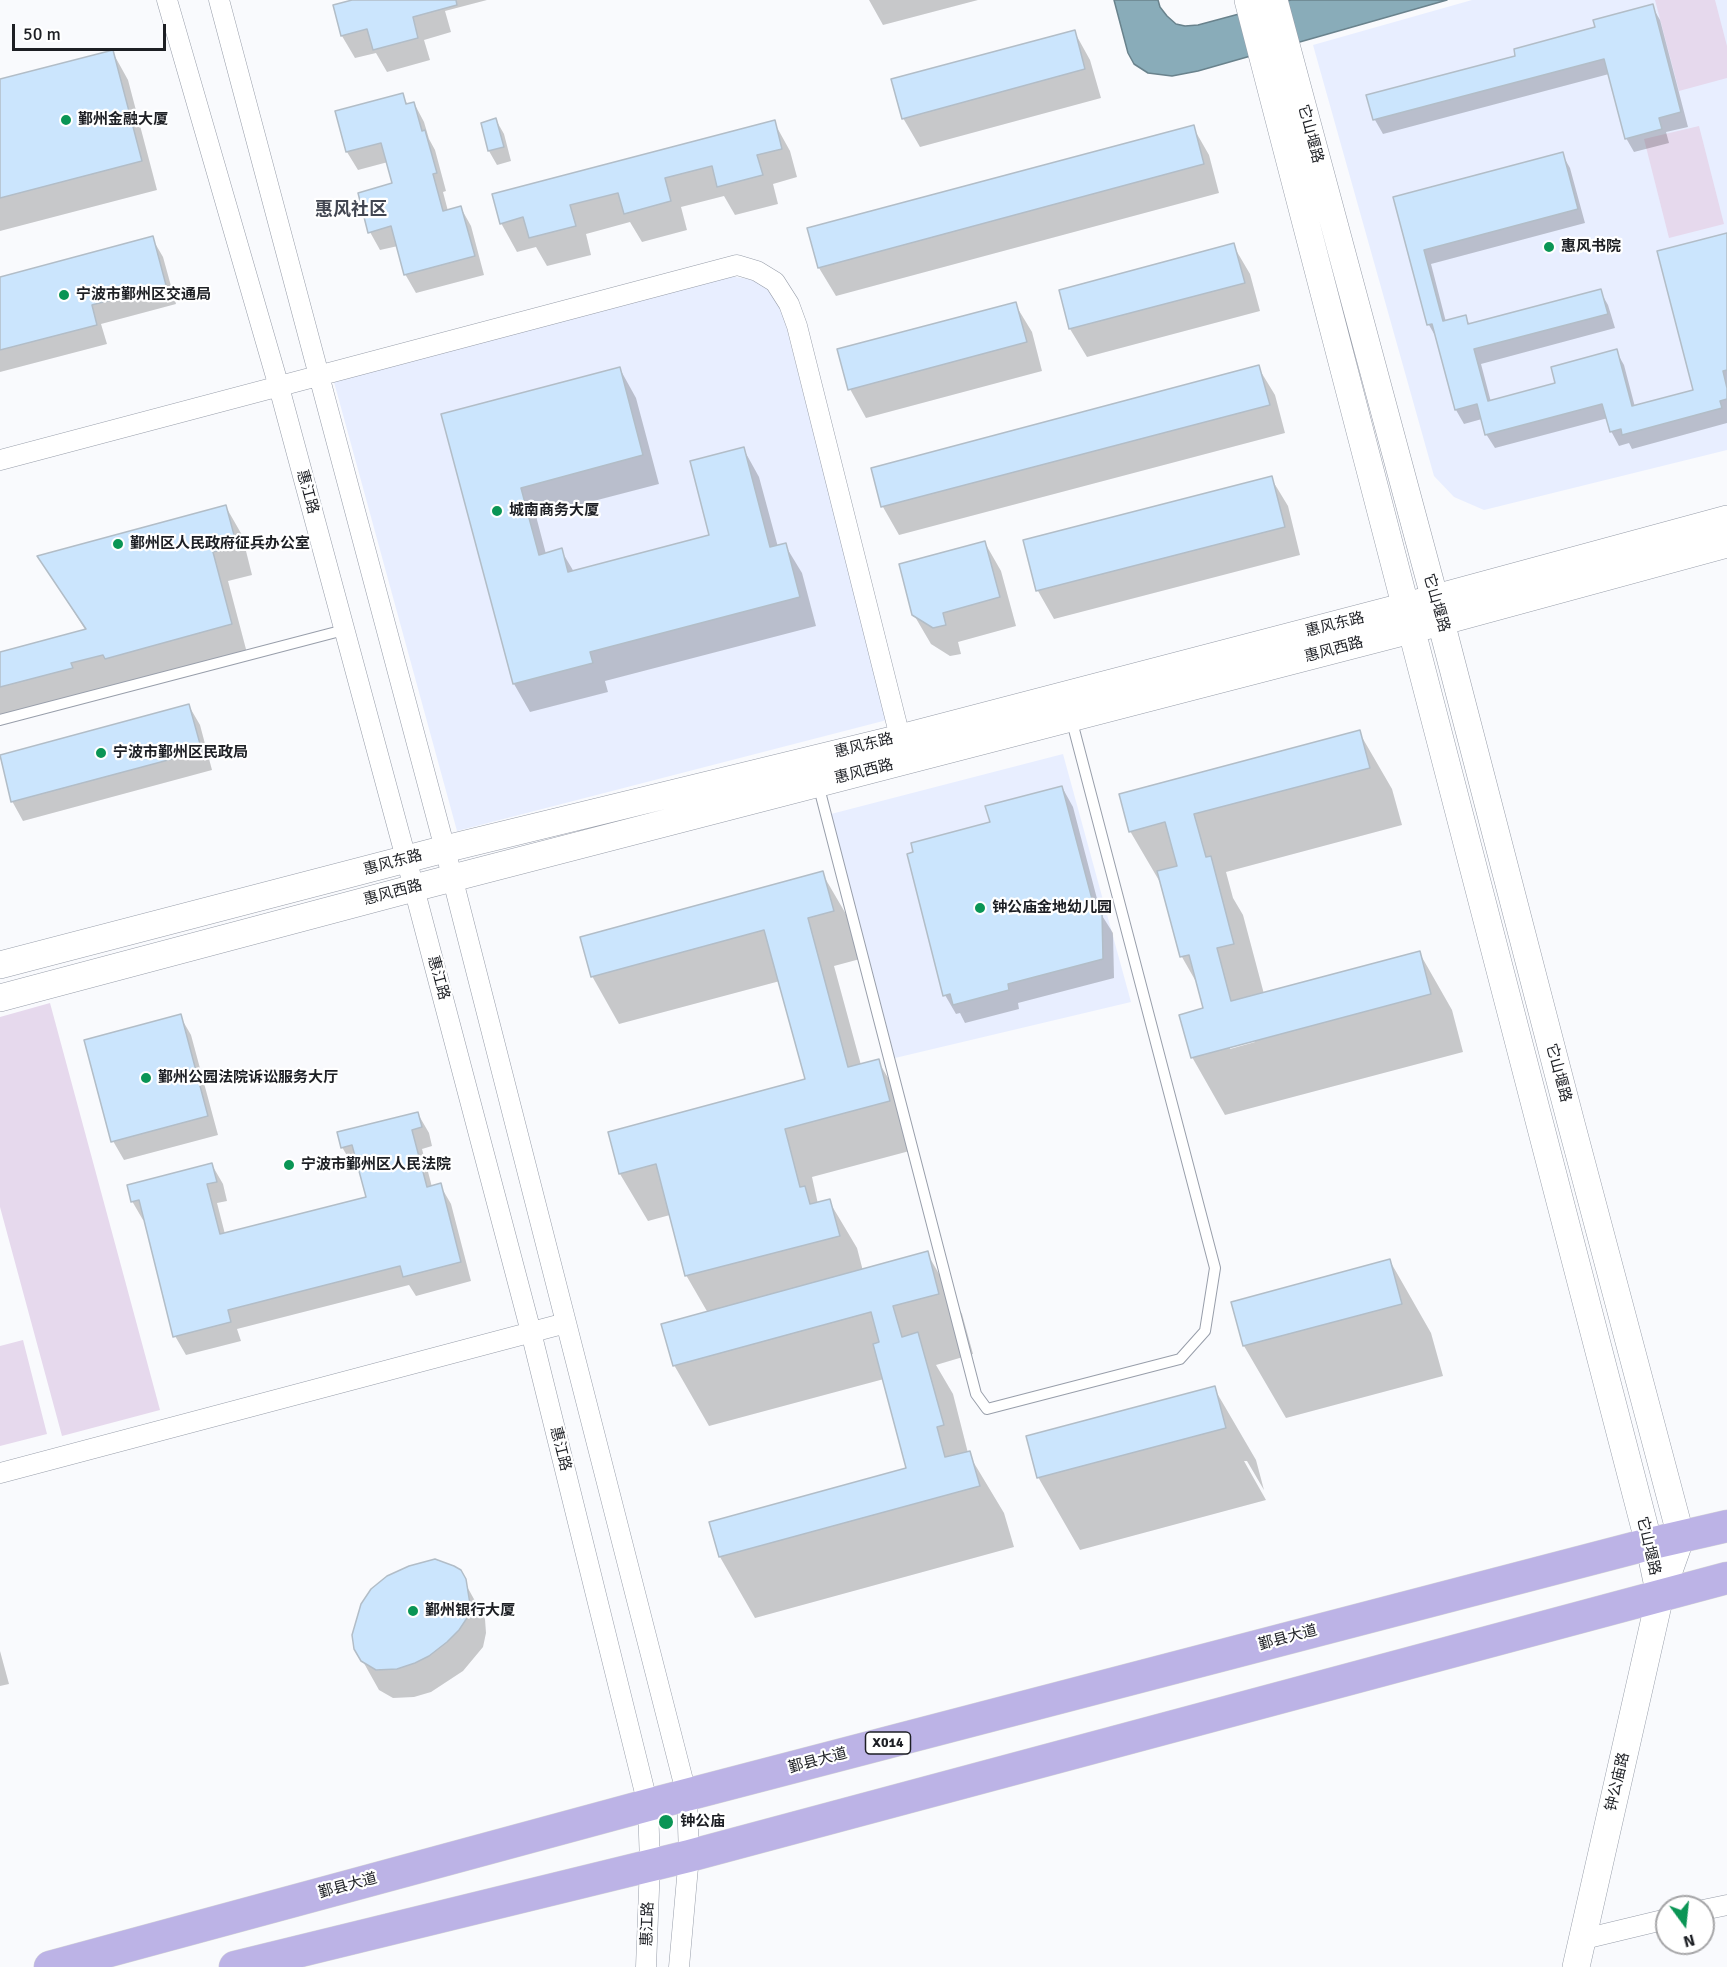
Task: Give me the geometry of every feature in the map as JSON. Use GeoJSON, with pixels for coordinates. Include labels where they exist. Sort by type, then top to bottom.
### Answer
{"type":"FeatureCollection","features":[{"type":"Feature","properties":{"kind":"main road","name":"鄞县大道"},"geometry":{"type":"LineString","coordinates":[[50,1967],[648,1805],[1649,1544],[1727,1526]]}},
{"type":"Feature","properties":{"kind":"main road"},"geometry":{"type":"LineString","coordinates":[[235,1967],[689,1856],[1727,1578]]}},
{"type":"Feature","properties":{"kind":"street","name":"惠江路"},"geometry":{"type":"LineString","coordinates":[[167,0],[279,387],[414,888],[531,1332],[648,1805],[650,1864],[646,1967]]}},
{"type":"Feature","properties":{"kind":"street"},"geometry":{"type":"LineString","coordinates":[[219,0],[445,849],[687,1796],[689,1856],[679,1967]]}},
{"type":"Feature","properties":{"kind":"street","name":"它山堰路"},"geometry":{"type":"LineString","coordinates":[[1248,0],[1649,1544],[1660,1596]]}},
{"type":"Feature","properties":{"kind":"street","name":"它山堰路"},"geometry":{"type":"LineString","coordinates":[[1274,0],[1438,610],[1681,1537],[1660,1596]]}},
{"type":"Feature","properties":{"kind":"street"},"geometry":{"type":"LineString","coordinates":[[0,460],[737,265],[757,271],[775,282],[789,304],[797,326],[903,749]]}},
{"type":"Feature","properties":{"kind":"street","name":"惠风东路"},"geometry":{"type":"LineString","coordinates":[[1068,706],[1438,610],[1727,519]]}},
{"type":"Feature","properties":{"kind":"street"},"geometry":{"type":"LineString","coordinates":[[1438,610],[1727,544]]}},
{"type":"Feature","properties":{"kind":"street","name":"惠风西路"},"geometry":{"type":"LineString","coordinates":[[0,999],[452,879],[814,772],[1068,706]]}},
{"type":"Feature","properties":{"kind":"street","name":"惠风东路"},"geometry":{"type":"LineString","coordinates":[[0,965],[445,849],[814,772]]}},
{"type":"Feature","properties":{"kind":"street"},"geometry":{"type":"LineString","coordinates":[[0,1473],[566,1323]]}},
{"type":"Feature","properties":{"kind":"street","name":"钟公庙路"},"geometry":{"type":"LineString","coordinates":[[1576,1967],[1660,1596]]}},
{"type":"Feature","properties":{"kind":"street"},"geometry":{"type":"LineString","coordinates":[[1584,1939],[1655,1922]]}},
{"type":"Feature","properties":{"kind":"lane"},"geometry":{"type":"LineString","coordinates":[[0,720],[344,630]]}},
{"type":"Feature","properties":{"kind":"lane"},"geometry":{"type":"LineString","coordinates":[[814,772],[976,1394],[987,1409],[1180,1359],[1205,1331],[1215,1268],[1068,706]]}},
{"type":"Feature","properties":{"kind":"shaded area"},"geometry":{"type":"Polygon","coordinates":[[[1114,0],[1158,0],[1167,16],[1176,24],[1185,26],[1198,25],[1291,0],[1447,0],[1198,71],[1172,76],[1148,73],[1134,64],[1128,53],[1114,0]]]}},
{"type":"Feature","properties":{"kind":"shaded area","name":"惠风书院"},"geometry":{"type":"Polygon","coordinates":[[[1472,0],[1727,0],[1727,450],[1484,510],[1454,497],[1434,476],[1313,45],[1472,0]]]}},
{"type":"Feature","properties":{"kind":"shaded area"},"geometry":{"type":"Polygon","coordinates":[[[1655,0],[1715,0],[1727,46],[1727,78],[1679,91],[1655,0]]]}},
{"type":"Feature","properties":{"kind":"shaded area"},"geometry":{"type":"Polygon","coordinates":[[[1699,126],[1724,224],[1669,238],[1644,139],[1699,126]]]}},
{"type":"Feature","properties":{"kind":"shaded area"},"geometry":{"type":"Polygon","coordinates":[[[729,276],[754,280],[770,288],[782,310],[887,720],[457,831],[334,382],[729,276]]]}},
{"type":"Feature","properties":{"kind":"shaded area","name":"钟公庙金地幼儿园"},"geometry":{"type":"Polygon","coordinates":[[[1063,754],[1131,1002],[895,1058],[831,814],[1063,754]]]}},
{"type":"Feature","properties":{"kind":"shaded area"},"geometry":{"type":"Polygon","coordinates":[[[50,1003],[160,1410],[62,1436],[0,1207],[0,1017],[50,1003]]]}},
{"type":"Feature","properties":{"kind":"shaded area"},"geometry":{"type":"Polygon","coordinates":[[[23,1340],[47,1434],[0,1446],[0,1346],[23,1340]]]}},
{"type":"Feature","properties":{"kind":"building"},"geometry":{"type":"Polygon","coordinates":[[[352,0],[456,0],[457,5],[413,17],[418,38],[373,50],[367,29],[341,36],[333,5],[352,0]]]}},
{"type":"Feature","properties":{"kind":"building"},"geometry":{"type":"Polygon","coordinates":[[[1653,4],[1681,112],[1659,118],[1662,129],[1625,139],[1604,59],[1373,120],[1366,95],[1515,56],[1514,49],[1595,27],[1593,20],[1653,4]]]}},
{"type":"Feature","properties":{"kind":"building"},"geometry":{"type":"Polygon","coordinates":[[[1075,30],[1085,69],[902,119],[891,79],[1075,30]]]}},
{"type":"Feature","properties":{"kind":"building","name":"鄞州金融大厦"},"geometry":{"type":"Polygon","coordinates":[[[113,50],[142,161],[0,198],[0,79],[113,50]]]}},
{"type":"Feature","properties":{"kind":"building"},"geometry":{"type":"Polygon","coordinates":[[[403,93],[406,104],[414,102],[422,131],[425,130],[437,173],[433,174],[443,211],[461,206],[475,256],[404,275],[391,226],[368,233],[358,193],[392,183],[381,143],[346,152],[335,111],[403,93]]]}},
{"type":"Feature","properties":{"kind":"building"},"geometry":{"type":"Polygon","coordinates":[[[496,118],[504,147],[488,151],[481,123],[496,118]]]}},
{"type":"Feature","properties":{"kind":"building"},"geometry":{"type":"Polygon","coordinates":[[[775,120],[782,149],[757,155],[763,175],[717,187],[712,166],[665,178],[671,201],[624,214],[618,193],[570,205],[576,226],[529,238],[523,217],[500,224],[492,194],[775,120]]]}},
{"type":"Feature","properties":{"kind":"building"},"geometry":{"type":"Polygon","coordinates":[[[1194,125],[1204,164],[818,268],[807,228],[1194,125]]]}},
{"type":"Feature","properties":{"kind":"building"},"geometry":{"type":"Polygon","coordinates":[[[1563,152],[1578,209],[1424,250],[1443,321],[1466,315],[1468,324],[1601,289],[1608,314],[1474,349],[1488,401],[1555,383],[1551,367],[1617,349],[1632,406],[1693,390],[1657,251],[1727,233],[1727,370],[1723,371],[1727,399],[1720,401],[1722,408],[1622,435],[1621,429],[1610,432],[1602,404],[1485,435],[1477,404],[1455,410],[1432,324],[1427,325],[1393,197],[1563,152]]]}},
{"type":"Feature","properties":{"kind":"building","name":"宁波市鄞州区交通局"},"geometry":{"type":"Polygon","coordinates":[[[153,236],[166,285],[92,305],[97,325],[0,350],[0,277],[153,236]]]}},
{"type":"Feature","properties":{"kind":"building"},"geometry":{"type":"Polygon","coordinates":[[[1234,243],[1245,283],[1069,329],[1059,290],[1234,243]]]}},
{"type":"Feature","properties":{"kind":"building"},"geometry":{"type":"Polygon","coordinates":[[[1016,302],[1027,342],[848,390],[837,349],[1016,302]]]}},
{"type":"Feature","properties":{"kind":"building"},"geometry":{"type":"Polygon","coordinates":[[[1259,365],[1270,405],[881,507],[871,468],[1259,365]]]}},
{"type":"Feature","properties":{"kind":"building","name":"城南商务大厦"},"geometry":{"type":"Polygon","coordinates":[[[620,367],[643,455],[521,488],[539,555],[562,548],[568,572],[709,535],[690,461],[744,447],[770,547],[786,543],[800,597],[590,652],[593,663],[513,684],[441,414],[620,367]]]}},
{"type":"Feature","properties":{"kind":"building"},"geometry":{"type":"Polygon","coordinates":[[[1272,476],[1285,527],[1036,591],[1023,540],[1272,476]]]}},
{"type":"Feature","properties":{"kind":"building"},"geometry":{"type":"Polygon","coordinates":[[[226,505],[237,546],[213,552],[232,624],[105,659],[103,655],[71,663],[73,668],[0,687],[0,652],[86,629],[37,556],[226,505]]]}},
{"type":"Feature","properties":{"kind":"building"},"geometry":{"type":"Polygon","coordinates":[[[985,541],[1000,597],[943,613],[946,625],[933,628],[912,615],[899,564],[985,541]]]}},
{"type":"Feature","properties":{"kind":"building","name":"宁波市鄞州区民政局"},"geometry":{"type":"Polygon","coordinates":[[[189,704],[202,751],[11,802],[0,755],[189,704]]]}},
{"type":"Feature","properties":{"kind":"building"},"geometry":{"type":"Polygon","coordinates":[[[1360,730],[1370,768],[1194,814],[1206,857],[1211,856],[1234,944],[1217,948],[1231,1001],[1420,951],[1431,994],[1191,1058],[1179,1015],[1203,1008],[1189,955],[1180,957],[1157,871],[1177,866],[1165,822],[1129,832],[1119,794],[1360,730]]]}},
{"type":"Feature","properties":{"kind":"building"},"geometry":{"type":"Polygon","coordinates":[[[1062,786],[1096,914],[1102,912],[1103,959],[1008,984],[1009,990],[953,1005],[950,994],[943,996],[907,854],[913,852],[911,843],[990,822],[985,806],[1062,786]]]}},
{"type":"Feature","properties":{"kind":"building"},"geometry":{"type":"Polygon","coordinates":[[[823,871],[834,911],[808,918],[848,1067],[879,1059],[890,1101],[785,1129],[800,1187],[805,1186],[810,1204],[830,1199],[840,1236],[685,1276],[656,1164],[619,1174],[608,1132],[805,1079],[764,930],[591,977],[580,937],[823,871]]]}},
{"type":"Feature","properties":{"kind":"building","name":"鄞州公园法院诉讼服务大厅"},"geometry":{"type":"Polygon","coordinates":[[[181,1014],[208,1116],[111,1142],[84,1040],[181,1014]]]}},
{"type":"Feature","properties":{"kind":"building"},"geometry":{"type":"Polygon","coordinates":[[[418,1112],[422,1127],[412,1130],[427,1187],[441,1183],[461,1262],[403,1277],[400,1266],[228,1310],[231,1322],[173,1337],[139,1200],[131,1202],[127,1185],[212,1163],[217,1182],[207,1184],[220,1234],[366,1197],[352,1145],[341,1148],[337,1132],[418,1112]]]}},
{"type":"Feature","properties":{"kind":"building"},"geometry":{"type":"Polygon","coordinates":[[[928,1251],[939,1294],[893,1306],[902,1337],[918,1332],[944,1425],[937,1427],[945,1457],[970,1451],[980,1486],[719,1557],[709,1522],[906,1468],[873,1344],[879,1342],[871,1312],[673,1366],[661,1324],[928,1251]]]}},
{"type":"Feature","properties":{"kind":"building"},"geometry":{"type":"Polygon","coordinates":[[[1390,1259],[1402,1304],[1243,1346],[1231,1302],[1390,1259]]]}},
{"type":"Feature","properties":{"kind":"building"},"geometry":{"type":"Polygon","coordinates":[[[1215,1386],[1226,1428],[1037,1478],[1026,1436],[1215,1386]]]}},
{"type":"Feature","properties":{"kind":"building","name":"鄞州银行大厦"},"geometry":{"type":"Polygon","coordinates":[[[435,1559],[461,1570],[466,1579],[470,1604],[467,1618],[459,1630],[429,1656],[397,1669],[376,1670],[361,1661],[354,1649],[352,1635],[361,1604],[371,1589],[387,1576],[409,1566],[435,1559]]]}},
{"type":"Feature","properties":{"kind":"place","name":"鄞州金融大厦"},"geometry":{"type":"Point","coordinates":[66,120]}},
{"type":"Feature","properties":{"kind":"place","name":"惠风书院"},"geometry":{"type":"Point","coordinates":[1549,247]}},
{"type":"Feature","properties":{"kind":"place","name":"宁波市鄞州区交通局"},"geometry":{"type":"Point","coordinates":[64,295]}},
{"type":"Feature","properties":{"kind":"place","name":"城南商务大厦"},"geometry":{"type":"Point","coordinates":[497,511]}},
{"type":"Feature","properties":{"kind":"place","name":"鄞州区人民政府征兵办公室"},"geometry":{"type":"Point","coordinates":[118,544]}},
{"type":"Feature","properties":{"kind":"place","name":"宁波市鄞州区民政局"},"geometry":{"type":"Point","coordinates":[101,753]}},
{"type":"Feature","properties":{"kind":"place","name":"钟公庙金地幼儿园"},"geometry":{"type":"Point","coordinates":[980,908]}},
{"type":"Feature","properties":{"kind":"place","name":"鄞州公园法院诉讼服务大厅"},"geometry":{"type":"Point","coordinates":[146,1078]}},
{"type":"Feature","properties":{"kind":"place","name":"宁波市鄞州区人民法院"},"geometry":{"type":"Point","coordinates":[289,1165]}},
{"type":"Feature","properties":{"kind":"place","name":"鄞州银行大厦"},"geometry":{"type":"Point","coordinates":[413,1611]}},
{"type":"Feature","properties":{"kind":"place","name":"钟公庙"},"geometry":{"type":"Point","coordinates":[666,1822]}},
{"type":"Feature","properties":{"kind":"district","name":"惠风社区"},"geometry":{"type":"Point","coordinates":[351,210]}}]}
